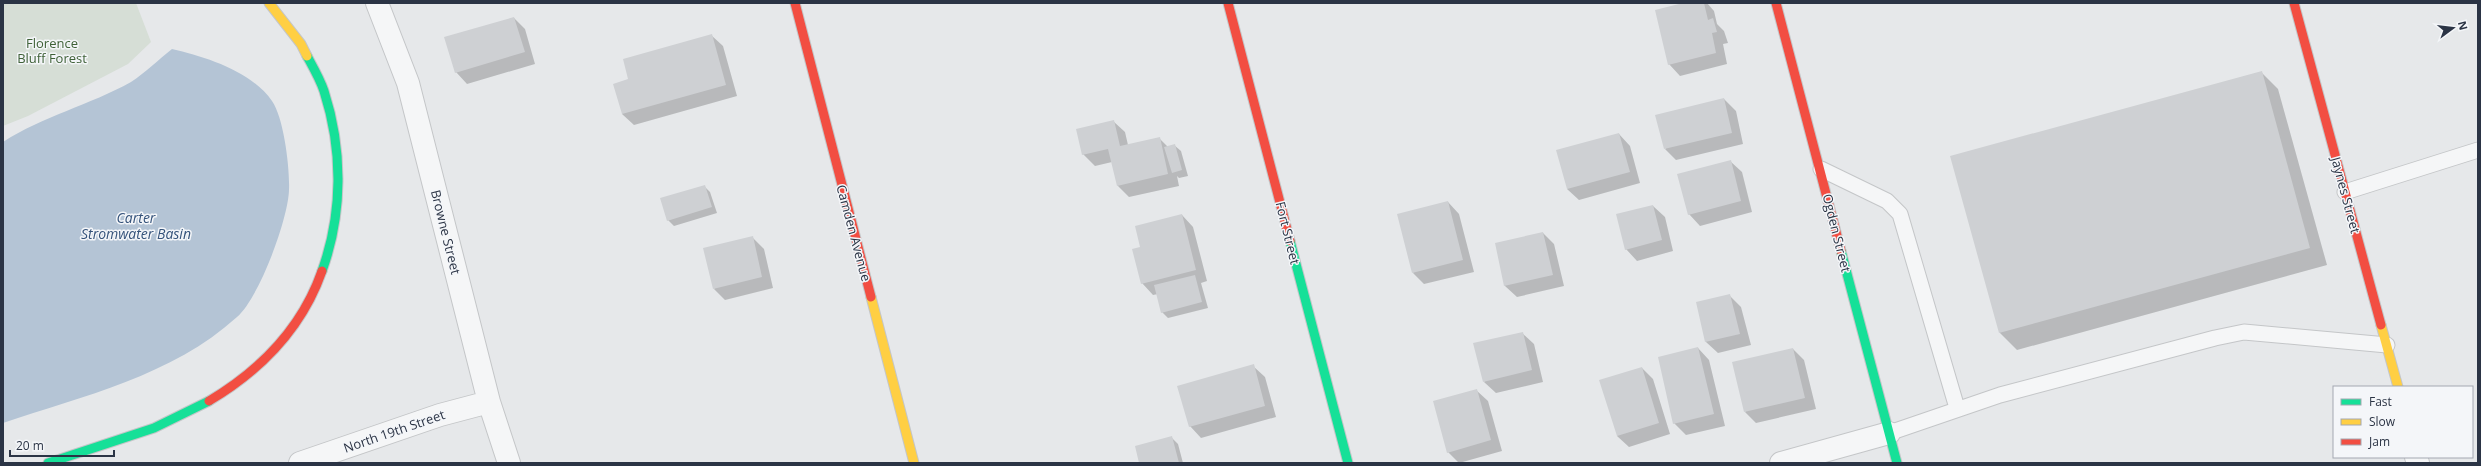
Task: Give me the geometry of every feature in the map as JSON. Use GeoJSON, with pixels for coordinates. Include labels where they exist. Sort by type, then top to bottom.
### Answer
{"type":"FeatureCollection","features":[{"type":"Feature","properties":{"kind":"street"},"geometry":{"type":"LineString","coordinates":[[48,463],[131,438],[171,422],[215,400],[251,374],[272,353],[292,330],[317,288],[328,261],[338,214],[339,160],[336,131],[321,80],[299,37],[269,3]]}},
{"type":"Feature","properties":{"kind":"street","name":"Browne Street"},"geometry":{"type":"LineString","coordinates":[[377,3],[408,84],[489,402],[509,463]]}},
{"type":"Feature","properties":{"kind":"street","name":"Camden Avenue"},"geometry":{"type":"LineString","coordinates":[[795,3],[914,463]]}},
{"type":"Feature","properties":{"kind":"street","name":"Fort Street"},"geometry":{"type":"LineString","coordinates":[[1228,3],[1348,463]]}},
{"type":"Feature","properties":{"kind":"street","name":"Ogden Street"},"geometry":{"type":"LineString","coordinates":[[1776,3],[1821,169],[1897,463]]}},
{"type":"Feature","properties":{"kind":"street","name":"Jaynes Street"},"geometry":{"type":"LineString","coordinates":[[2294,3],[2398,386]]}},
{"type":"Feature","properties":{"kind":"street","name":"North 19th Street"},"geometry":{"type":"LineString","coordinates":[[300,463],[440,415],[489,402]]}},
{"type":"Feature","properties":{"kind":"street"},"geometry":{"type":"LineString","coordinates":[[1781,463],[1889,433]]}},
{"type":"Feature","properties":{"kind":"lane"},"geometry":{"type":"LineString","coordinates":[[2345,192],[2478,150]]}},
{"type":"Feature","properties":{"kind":"lane"},"geometry":{"type":"LineString","coordinates":[[1821,169],[1887,201],[1900,214],[1957,408]]}},
{"type":"Feature","properties":{"kind":"lane"},"geometry":{"type":"LineString","coordinates":[[1889,433],[1957,408],[2207,340],[2244,332],[2387,345]]}},
{"type":"Feature","properties":{"kind":"green space","name":"Florence Bluff Forest"},"geometry":{"type":"Polygon","coordinates":[[[3,3],[136,3],[151,42],[128,64],[28,116],[3,126],[3,3]]]}},
{"type":"Feature","properties":{"kind":"water","name":"Carter Stromwater Basin"},"geometry":{"type":"Polygon","coordinates":[[[172,49],[199,56],[240,73],[263,90],[272,101],[276,109],[283,131],[289,190],[284,220],[263,276],[246,307],[237,317],[212,337],[184,355],[126,382],[3,423],[3,142],[34,125],[131,82],[172,49]]]}},
{"type":"Feature","properties":{"kind":"building"},"geometry":{"type":"Polygon","coordinates":[[[1683,3],[1704,3],[1708,20],[1713,18],[1717,32],[1712,33],[1716,53],[1668,65],[1655,10],[1683,3]]]}},
{"type":"Feature","properties":{"kind":"building"},"geometry":{"type":"Polygon","coordinates":[[[514,17],[525,52],[455,73],[444,37],[514,17]]]}},
{"type":"Feature","properties":{"kind":"building"},"geometry":{"type":"Polygon","coordinates":[[[712,34],[726,85],[622,114],[613,84],[628,79],[623,59],[712,34]]]}},
{"type":"Feature","properties":{"kind":"building"},"geometry":{"type":"Polygon","coordinates":[[[2262,71],[2310,248],[1999,333],[1950,156],[2262,71]]]}},
{"type":"Feature","properties":{"kind":"building"},"geometry":{"type":"Polygon","coordinates":[[[1724,98],[1732,133],[1664,149],[1655,115],[1724,98]]]}},
{"type":"Feature","properties":{"kind":"building"},"geometry":{"type":"Polygon","coordinates":[[[1114,120],[1120,146],[1160,137],[1168,174],[1117,186],[1108,149],[1082,155],[1076,129],[1114,120]]]}},
{"type":"Feature","properties":{"kind":"building"},"geometry":{"type":"Polygon","coordinates":[[[1619,133],[1630,172],[1567,189],[1556,150],[1619,133]]]}},
{"type":"Feature","properties":{"kind":"building"},"geometry":{"type":"Polygon","coordinates":[[[1175,144],[1182,170],[1172,173],[1164,147],[1175,144]]]}},
{"type":"Feature","properties":{"kind":"building"},"geometry":{"type":"Polygon","coordinates":[[[1731,160],[1741,201],[1688,215],[1677,174],[1731,160]]]}},
{"type":"Feature","properties":{"kind":"building"},"geometry":{"type":"Polygon","coordinates":[[[705,185],[712,207],[667,221],[660,198],[705,185]]]}},
{"type":"Feature","properties":{"kind":"building"},"geometry":{"type":"Polygon","coordinates":[[[1448,201],[1463,260],[1412,273],[1397,214],[1448,201]]]}},
{"type":"Feature","properties":{"kind":"building"},"geometry":{"type":"Polygon","coordinates":[[[1653,205],[1662,240],[1625,250],[1616,214],[1653,205]]]}},
{"type":"Feature","properties":{"kind":"building"},"geometry":{"type":"Polygon","coordinates":[[[1182,214],[1196,270],[1141,284],[1132,249],[1140,247],[1135,226],[1182,214]]]}},
{"type":"Feature","properties":{"kind":"building"},"geometry":{"type":"Polygon","coordinates":[[[1543,232],[1553,275],[1504,286],[1495,243],[1543,232]]]}},
{"type":"Feature","properties":{"kind":"building"},"geometry":{"type":"Polygon","coordinates":[[[753,236],[762,277],[713,289],[703,248],[753,236]]]}},
{"type":"Feature","properties":{"kind":"building"},"geometry":{"type":"Polygon","coordinates":[[[1195,275],[1202,302],[1161,313],[1154,285],[1195,275]]]}},
{"type":"Feature","properties":{"kind":"building"},"geometry":{"type":"Polygon","coordinates":[[[1730,294],[1740,334],[1705,342],[1696,302],[1730,294]]]}},
{"type":"Feature","properties":{"kind":"building"},"geometry":{"type":"Polygon","coordinates":[[[1523,332],[1532,370],[1483,382],[1473,343],[1523,332]]]}},
{"type":"Feature","properties":{"kind":"building"},"geometry":{"type":"Polygon","coordinates":[[[1698,347],[1714,414],[1673,424],[1658,357],[1698,347]]]}},
{"type":"Feature","properties":{"kind":"building"},"geometry":{"type":"Polygon","coordinates":[[[1793,348],[1805,398],[1744,412],[1732,362],[1793,348]]]}},
{"type":"Feature","properties":{"kind":"building"},"geometry":{"type":"Polygon","coordinates":[[[1254,364],[1265,406],[1189,427],[1177,386],[1254,364]]]}},
{"type":"Feature","properties":{"kind":"building"},"geometry":{"type":"Polygon","coordinates":[[[1642,367],[1659,423],[1617,436],[1599,380],[1642,367]]]}},
{"type":"Feature","properties":{"kind":"building"},"geometry":{"type":"Polygon","coordinates":[[[1477,389],[1491,440],[1447,453],[1433,401],[1477,389]]]}},
{"type":"Feature","properties":{"kind":"building"},"geometry":{"type":"Polygon","coordinates":[[[1172,436],[1179,463],[1139,463],[1135,446],[1172,436]]]}},
{"type":"Feature","properties":{"kind":"traffic: fast"},"geometry":{"type":"LineString","coordinates":[[307,56],[324,91],[335,136],[337,159],[337,204],[334,227],[322,271]]}},
{"type":"Feature","properties":{"kind":"traffic: fast"},"geometry":{"type":"LineString","coordinates":[[1290,241],[1348,463]]}},
{"type":"Feature","properties":{"kind":"traffic: fast"},"geometry":{"type":"LineString","coordinates":[[1841,251],[1897,463]]}},
{"type":"Feature","properties":{"kind":"traffic: fast"},"geometry":{"type":"LineString","coordinates":[[48,463],[154,428],[209,401]]}},
{"type":"Feature","properties":{"kind":"traffic: slow"},"geometry":{"type":"LineString","coordinates":[[269,3],[301,44],[307,56]]}},
{"type":"Feature","properties":{"kind":"traffic: slow"},"geometry":{"type":"LineString","coordinates":[[871,297],[914,463]]}},
{"type":"Feature","properties":{"kind":"traffic: slow"},"geometry":{"type":"LineString","coordinates":[[2381,325],[2398,386]]}},
{"type":"Feature","properties":{"kind":"traffic: jam"},"geometry":{"type":"LineString","coordinates":[[795,3],[871,297]]}},
{"type":"Feature","properties":{"kind":"traffic: jam"},"geometry":{"type":"LineString","coordinates":[[1228,3],[1290,241]]}},
{"type":"Feature","properties":{"kind":"traffic: jam"},"geometry":{"type":"LineString","coordinates":[[1776,3],[1841,251]]}},
{"type":"Feature","properties":{"kind":"traffic: jam"},"geometry":{"type":"LineString","coordinates":[[2294,3],[2381,325]]}},
{"type":"Feature","properties":{"kind":"traffic: jam"},"geometry":{"type":"LineString","coordinates":[[209,401],[246,376],[278,346],[303,311],[314,292],[322,271]]}}]}
